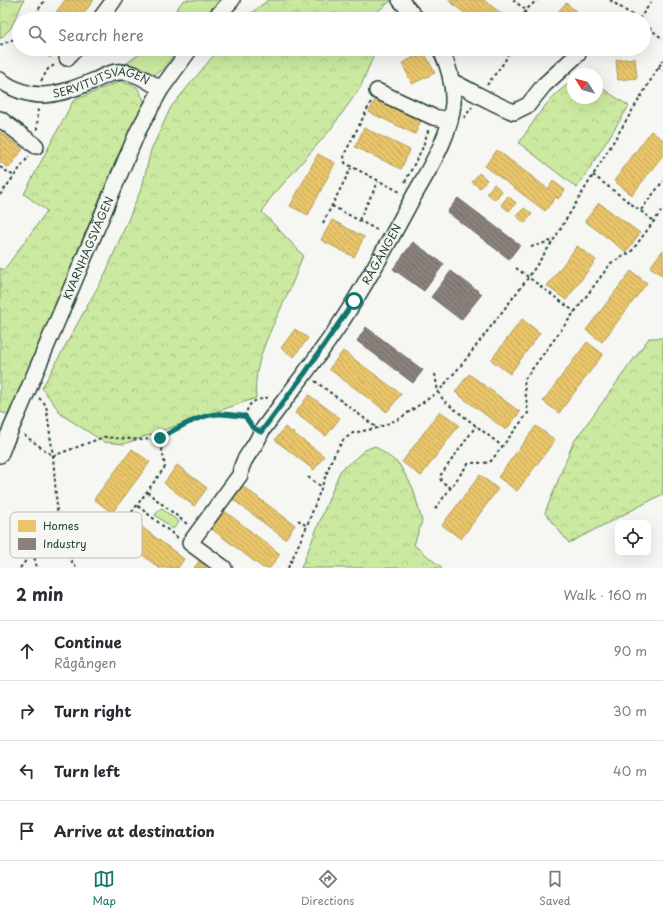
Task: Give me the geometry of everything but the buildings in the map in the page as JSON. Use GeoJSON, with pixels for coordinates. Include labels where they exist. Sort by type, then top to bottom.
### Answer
{"type":"FeatureCollection","features":[{"type":"Feature","properties":{"kind":"street"},"geometry":{"type":"LineString","coordinates":[[105,12],[114,0]]}},
{"type":"Feature","properties":{"kind":"street"},"geometry":{"type":"LineString","coordinates":[[221,12],[232,0]]}},
{"type":"Feature","properties":{"kind":"street"},"geometry":{"type":"LineString","coordinates":[[400,0],[411,12]]}},
{"type":"Feature","properties":{"kind":"street","name":"KVARNHAGSVÄGEN"},"geometry":{"type":"LineString","coordinates":[[0,455],[117,177],[138,131],[161,89],[185,56]]}},
{"type":"Feature","properties":{"kind":"street","name":"RÅGÅNGEN"},"geometry":{"type":"LineString","coordinates":[[194,538],[240,475],[240,465],[338,327],[373,270],[436,155],[450,120],[453,104],[451,81],[442,56]]}},
{"type":"Feature","properties":{"kind":"street"},"geometry":{"type":"LineString","coordinates":[[451,81],[480,94],[501,107],[514,112],[528,105],[544,85],[576,56]]}},
{"type":"Feature","properties":{"kind":"street","name":"SERVITUTSVÄGEN"},"geometry":{"type":"LineString","coordinates":[[0,80],[18,91],[38,96],[62,93],[120,71],[137,75],[161,89]]}},
{"type":"Feature","properties":{"kind":"street"},"geometry":{"type":"LineString","coordinates":[[377,90],[433,118],[450,120]]}},
{"type":"Feature","properties":{"kind":"street"},"geometry":{"type":"LineString","coordinates":[[0,119],[36,146]]}},
{"type":"Feature","properties":{"kind":"street"},"geometry":{"type":"LineString","coordinates":[[194,538],[224,568]]}},
{"type":"Feature","properties":{"kind":"path"},"geometry":{"type":"LineString","coordinates":[[37,12],[45,0]]}},
{"type":"Feature","properties":{"kind":"path"},"geometry":{"type":"LineString","coordinates":[[512,0],[517,1],[526,10],[538,0]]}},
{"type":"Feature","properties":{"kind":"path"},"geometry":{"type":"LineString","coordinates":[[610,0],[628,12]]}},
{"type":"Feature","properties":{"kind":"path"},"geometry":{"type":"LineString","coordinates":[[644,12],[653,0]]}},
{"type":"Feature","properties":{"kind":"path"},"geometry":{"type":"LineString","coordinates":[[651,30],[663,39]]}},
{"type":"Feature","properties":{"kind":"path"},"geometry":{"type":"LineString","coordinates":[[0,45],[12,40]]}},
{"type":"Feature","properties":{"kind":"path","name":"SERVITUTSVÄGEN"},"geometry":{"type":"LineString","coordinates":[[36,146],[38,96],[36,89],[48,69],[68,56]]}},
{"type":"Feature","properties":{"kind":"path"},"geometry":{"type":"LineString","coordinates":[[288,568],[307,526],[332,459],[343,440],[353,433],[377,428],[399,419],[438,392],[463,363],[528,278],[553,241],[663,60]]}},
{"type":"Feature","properties":{"kind":"path"},"geometry":{"type":"LineString","coordinates":[[658,67],[663,71]]}},
{"type":"Feature","properties":{"kind":"path"},"geometry":{"type":"LineString","coordinates":[[377,90],[344,155],[345,163],[351,168],[400,192]]}},
{"type":"Feature","properties":{"kind":"path"},"geometry":{"type":"LineString","coordinates":[[396,199],[422,149],[433,118]]}},
{"type":"Feature","properties":{"kind":"path"},"geometry":{"type":"LineString","coordinates":[[0,195],[36,146]]}},
{"type":"Feature","properties":{"kind":"path"},"geometry":{"type":"LineString","coordinates":[[0,167],[14,176]]}},
{"type":"Feature","properties":{"kind":"path"},"geometry":{"type":"LineString","coordinates":[[323,223],[351,168]]}},
{"type":"Feature","properties":{"kind":"path"},"geometry":{"type":"LineString","coordinates":[[593,175],[654,221]]}},
{"type":"Feature","properties":{"kind":"path"},"geometry":{"type":"LineString","coordinates":[[641,210],[663,181]]}},
{"type":"Feature","properties":{"kind":"path"},"geometry":{"type":"LineString","coordinates":[[359,220],[379,182]]}},
{"type":"Feature","properties":{"kind":"path"},"geometry":{"type":"LineString","coordinates":[[332,206],[379,231]]}},
{"type":"Feature","properties":{"kind":"path"},"geometry":{"type":"LineString","coordinates":[[435,509],[468,464],[472,462],[486,463],[491,461],[528,413],[524,380],[611,262],[631,252],[663,209]]}},
{"type":"Feature","properties":{"kind":"path"},"geometry":{"type":"LineString","coordinates":[[376,237],[383,224]]}},
{"type":"Feature","properties":{"kind":"path"},"geometry":{"type":"LineString","coordinates":[[531,247],[553,241]]}},
{"type":"Feature","properties":{"kind":"path"},"geometry":{"type":"LineString","coordinates":[[516,268],[575,312]]}},
{"type":"Feature","properties":{"kind":"path"},"geometry":{"type":"LineString","coordinates":[[305,373],[377,428]]}},
{"type":"Feature","properties":{"kind":"path"},"geometry":{"type":"LineString","coordinates":[[435,374],[438,392],[444,401],[502,446]]}},
{"type":"Feature","properties":{"kind":"path"},"geometry":{"type":"LineString","coordinates":[[27,392],[39,398],[46,405],[53,456],[57,512]]}},
{"type":"Feature","properties":{"kind":"path"},"geometry":{"type":"LineString","coordinates":[[260,436],[245,416],[247,407],[252,401],[272,397]]}},
{"type":"Feature","properties":{"kind":"path"},"geometry":{"type":"LineString","coordinates":[[53,456],[104,437],[142,440],[160,438],[176,429],[210,415],[219,414],[245,416]]}},
{"type":"Feature","properties":{"kind":"path"},"geometry":{"type":"LineString","coordinates":[[451,488],[441,481],[440,476],[476,426]]}},
{"type":"Feature","properties":{"kind":"path"},"geometry":{"type":"LineString","coordinates":[[20,432],[53,456]]}},
{"type":"Feature","properties":{"kind":"path"},"geometry":{"type":"LineString","coordinates":[[133,512],[165,467],[160,438]]}},
{"type":"Feature","properties":{"kind":"path"},"geometry":{"type":"LineString","coordinates":[[308,477],[322,487]]}},
{"type":"Feature","properties":{"kind":"path"},"geometry":{"type":"LineString","coordinates":[[148,492],[194,538]]}},
{"type":"Feature","properties":{"kind":"path"},"geometry":{"type":"LineString","coordinates":[[138,506],[182,541],[194,538]]}},
{"type":"Feature","properties":{"kind":"path"},"geometry":{"type":"LineString","coordinates":[[298,520],[307,526]]}},
{"type":"Feature","properties":{"kind":"path"},"geometry":{"type":"LineString","coordinates":[[20,568],[28,558]]}},
{"type":"Feature","properties":{"kind":"path"},"geometry":{"type":"LineString","coordinates":[[35,558],[37,568]]}},
{"type":"Feature","properties":{"kind":"path"},"geometry":{"type":"LineString","coordinates":[[72,558],[77,568]]}},
{"type":"Feature","properties":{"kind":"green space"},"geometry":{"type":"Polygon","coordinates":[[[0,0],[24,0],[18,12],[12,12],[12,26],[0,39],[0,0]]]}},
{"type":"Feature","properties":{"kind":"green space"},"geometry":{"type":"Polygon","coordinates":[[[220,0],[208,12],[174,12],[183,1],[220,0]]]}},
{"type":"Feature","properties":{"kind":"green space"},"geometry":{"type":"Polygon","coordinates":[[[268,0],[391,1],[376,12],[253,12],[268,0]]]}},
{"type":"Feature","properties":{"kind":"green space"},"geometry":{"type":"Polygon","coordinates":[[[137,56],[173,56],[163,69],[152,76],[123,66],[137,56]]]}},
{"type":"Feature","properties":{"kind":"green space"},"geometry":{"type":"Polygon","coordinates":[[[213,56],[373,56],[360,88],[330,130],[269,200],[262,212],[303,255],[261,354],[256,383],[256,398],[124,444],[104,442],[62,415],[42,388],[106,272],[142,187],[151,150],[171,107],[213,56]]]}},
{"type":"Feature","properties":{"kind":"green space"},"geometry":{"type":"Polygon","coordinates":[[[120,81],[137,87],[145,102],[118,155],[9,415],[0,412],[0,268],[4,270],[47,211],[24,194],[73,101],[120,81]]]}},
{"type":"Feature","properties":{"kind":"green space"},"geometry":{"type":"Polygon","coordinates":[[[567,85],[567,104],[603,104],[603,89],[629,106],[577,188],[519,143],[549,101],[567,85]]]}},
{"type":"Feature","properties":{"kind":"green space"},"geometry":{"type":"Polygon","coordinates":[[[649,338],[663,338],[663,494],[569,543],[545,513],[573,443],[649,338]]]}},
{"type":"Feature","properties":{"kind":"green space"},"geometry":{"type":"Polygon","coordinates":[[[375,446],[399,464],[413,488],[422,521],[414,545],[442,568],[301,568],[340,471],[365,450],[375,446]]]}},
{"type":"Feature","properties":{"kind":"green space"},"geometry":{"type":"Polygon","coordinates":[[[161,508],[179,522],[173,529],[155,515],[161,508]]]}},
{"type":"Feature","properties":{"kind":"route"},"geometry":{"type":"LineString","coordinates":[[160,438],[176,429],[210,415],[219,414],[245,416],[252,427],[261,432],[338,327],[354,301]]}}]}
